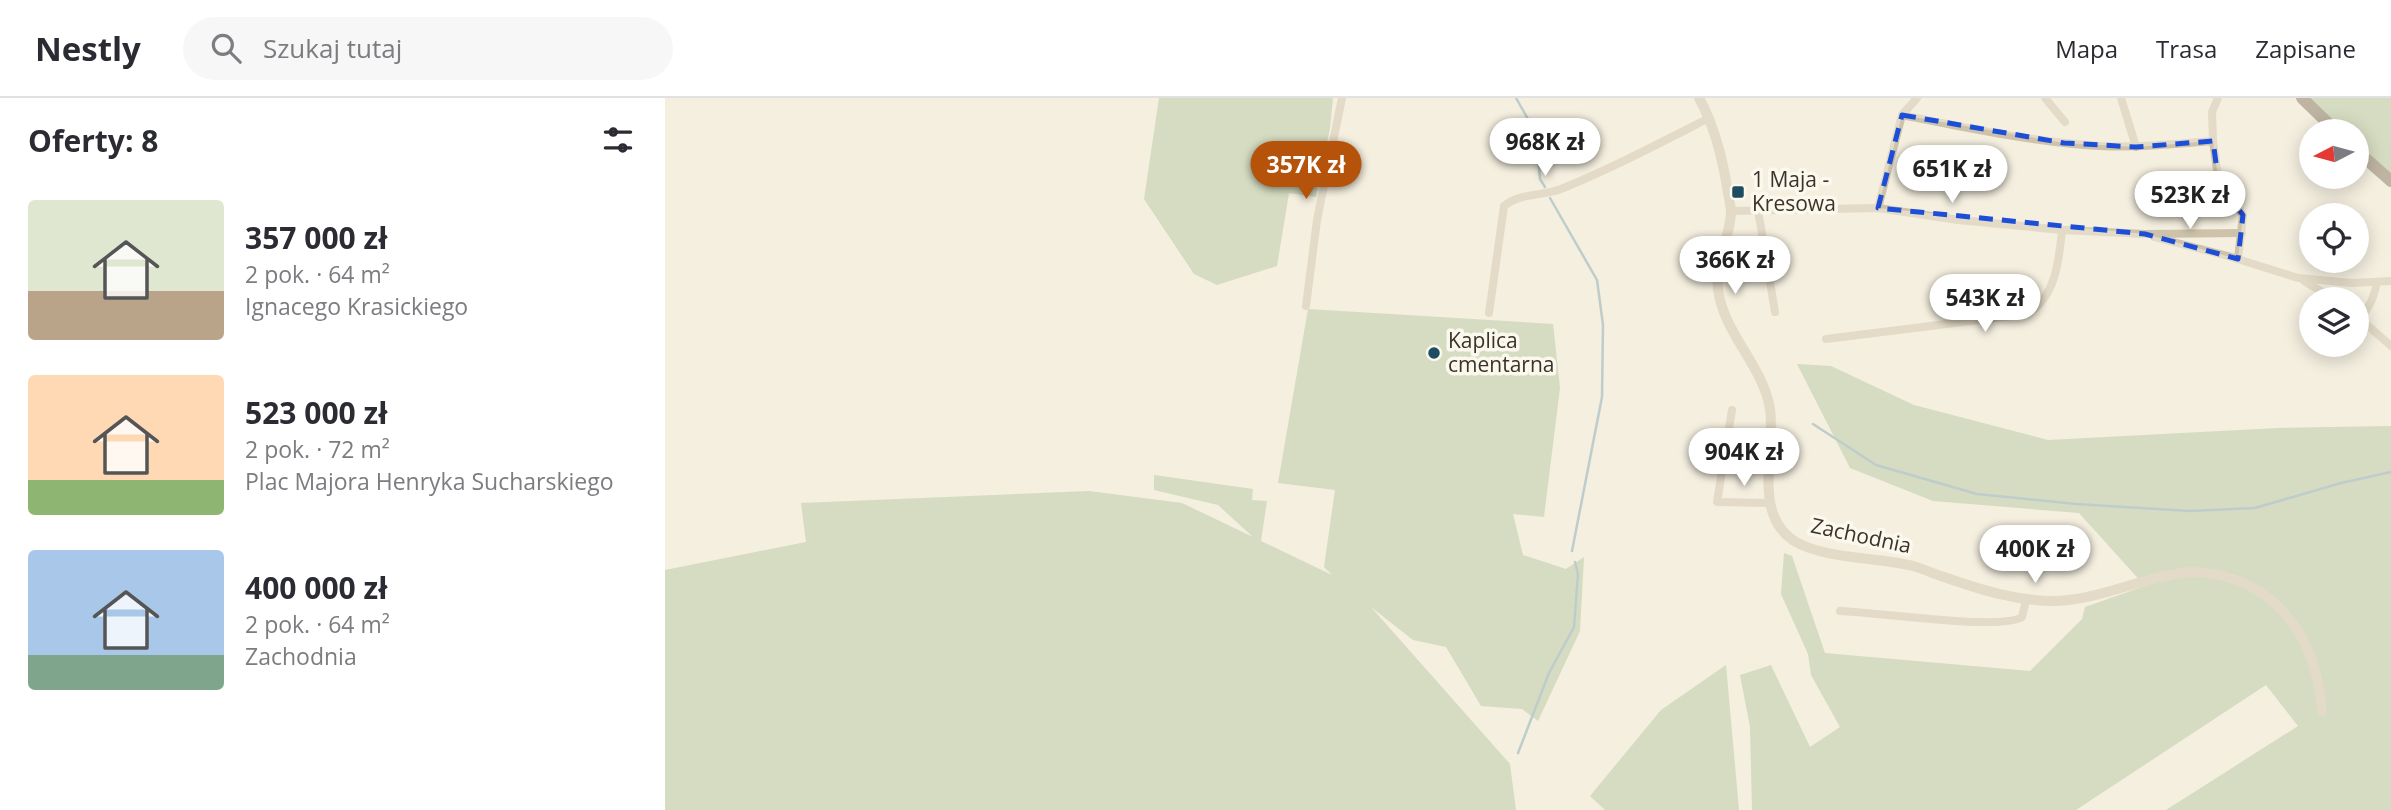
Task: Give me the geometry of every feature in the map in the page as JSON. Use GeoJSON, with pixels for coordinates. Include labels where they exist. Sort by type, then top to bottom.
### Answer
{"type":"FeatureCollection","features":[{"type":"Feature","properties":{"kind":"main road"},"geometry":{"type":"LineString","coordinates":[[2302,98],[2324,119]]}},
{"type":"Feature","properties":{"kind":"main road"},"geometry":{"type":"LineString","coordinates":[[2369,162],[2391,181]]}},
{"type":"Feature","properties":{"kind":"street"},"geometry":{"type":"LineString","coordinates":[[1306,306],[1317,220],[1342,98]]}},
{"type":"Feature","properties":{"kind":"street"},"geometry":{"type":"LineString","coordinates":[[1699,98],[1718,144],[1731,211],[1878,208],[1958,220],[2062,230],[2145,234],[2242,233]]}},
{"type":"Feature","properties":{"kind":"street"},"geometry":{"type":"LineString","coordinates":[[1878,208],[1902,115],[1917,98]]}},
{"type":"Feature","properties":{"kind":"street"},"geometry":{"type":"LineString","coordinates":[[2045,98],[2065,122]]}},
{"type":"Feature","properties":{"kind":"street"},"geometry":{"type":"LineString","coordinates":[[2121,98],[2136,147]]}},
{"type":"Feature","properties":{"kind":"street"},"geometry":{"type":"LineString","coordinates":[[2218,98],[2212,112],[2219,185],[2243,215],[2238,259]]}},
{"type":"Feature","properties":{"kind":"street"},"geometry":{"type":"LineString","coordinates":[[1902,115],[2052,142],[2136,147],[2213,141]]}},
{"type":"Feature","properties":{"kind":"street"},"geometry":{"type":"LineString","coordinates":[[1489,313],[1504,206],[1511,200],[1557,190],[1642,153],[1709,118]]}},
{"type":"Feature","properties":{"kind":"street","name":"Zachodnia"},"geometry":{"type":"LineString","coordinates":[[1731,211],[1718,273],[1721,304],[1735,335],[1765,387],[1771,427],[1770,503],[1775,519],[1792,540],[1813,550],[1915,566],[2002,596],[2026,600],[2059,601],[2192,572],[2225,577],[2256,590],[2280,608],[2306,643],[2316,670],[2322,711]]}},
{"type":"Feature","properties":{"kind":"street"},"geometry":{"type":"LineString","coordinates":[[1758,211],[1775,312]]}},
{"type":"Feature","properties":{"kind":"street"},"geometry":{"type":"LineString","coordinates":[[1826,339],[2027,314],[2041,302],[2054,277],[2059,263],[2062,230]]}},
{"type":"Feature","properties":{"kind":"street"},"geometry":{"type":"LineString","coordinates":[[2145,234],[2238,259],[2298,278],[2314,287]]}},
{"type":"Feature","properties":{"kind":"street"},"geometry":{"type":"LineString","coordinates":[[1725,242],[1747,243],[1763,239]]}},
{"type":"Feature","properties":{"kind":"street"},"geometry":{"type":"LineString","coordinates":[[2298,278],[2351,283],[2384,282]]}},
{"type":"Feature","properties":{"kind":"street"},"geometry":{"type":"LineString","coordinates":[[2369,307],[2384,282]]}},
{"type":"Feature","properties":{"kind":"street"},"geometry":{"type":"LineString","coordinates":[[2369,327],[2391,346]]}},
{"type":"Feature","properties":{"kind":"street"},"geometry":{"type":"LineString","coordinates":[[1732,410],[1717,502],[1770,503]]}},
{"type":"Feature","properties":{"kind":"street"},"geometry":{"type":"LineString","coordinates":[[1840,611],[1956,621],[2008,622],[2022,617],[2026,600]]}},
{"type":"Feature","properties":{"kind":"highlighted area"},"geometry":{"type":"Polygon","coordinates":[[[1902,115],[2064,143],[2136,147],[2213,141],[2219,185],[2243,215],[2238,259],[2145,234],[1878,208],[1902,115]]]}},
{"type":"Feature","properties":{"kind":"green space"},"geometry":{"type":"Polygon","coordinates":[[[1159,98],[1333,98],[1330,128],[1316,197],[1289,193],[1277,266],[1217,285],[1194,274],[1144,199],[1159,98]]]}},
{"type":"Feature","properties":{"kind":"green space"},"geometry":{"type":"Polygon","coordinates":[[[2309,98],[2391,98],[2391,175],[2369,156],[2369,119],[2331,119],[2309,98]]]}},
{"type":"Feature","properties":{"kind":"green space"},"geometry":{"type":"Polygon","coordinates":[[[1308,309],[1553,324],[1560,388],[1544,517],[1513,514],[1523,555],[1566,569],[1584,557],[1580,631],[1538,721],[1522,709],[1481,706],[1446,647],[1413,640],[1371,607],[1510,764],[1516,810],[665,810],[665,570],[806,542],[801,503],[1089,491],[1182,503],[1253,537],[1218,505],[1154,490],[1154,475],[1253,489],[1252,500],[1267,501],[1261,541],[1332,575],[1324,567],[1335,490],[1278,483],[1308,309]]]}},
{"type":"Feature","properties":{"kind":"green space"},"geometry":{"type":"Polygon","coordinates":[[[1797,364],[1831,366],[1914,405],[2048,440],[2278,428],[2391,426],[2391,810],[2166,810],[2298,726],[2266,685],[2076,810],[1752,810],[1750,727],[1740,675],[1771,665],[1810,747],[1840,727],[1811,675],[1808,654],[1781,594],[1784,553],[1792,556],[1825,653],[2030,671],[2082,619],[2085,607],[2145,586],[2079,513],[1933,501],[1850,468],[1797,364]]]}},
{"type":"Feature","properties":{"kind":"green space"},"geometry":{"type":"Polygon","coordinates":[[[1726,665],[1739,810],[1605,810],[1590,796],[1661,710],[1726,665]]]}},
{"type":"Feature","properties":{"kind":"waterway"},"geometry":{"type":"LineString","coordinates":[[1516,98],[1536,133],[1540,179],[1545,187]]}},
{"type":"Feature","properties":{"kind":"waterway"},"geometry":{"type":"LineString","coordinates":[[1550,198],[1597,280],[1603,325],[1602,397],[1572,551]]}},
{"type":"Feature","properties":{"kind":"waterway"},"geometry":{"type":"LineString","coordinates":[[1813,424],[1876,465],[1977,494],[2076,504],[2190,511],[2255,508],[2341,483],[2391,472]]}},
{"type":"Feature","properties":{"kind":"waterway"},"geometry":{"type":"LineString","coordinates":[[1518,753],[1549,673],[1574,627],[1578,574],[1575,562]]}},
{"type":"Feature","properties":{"kind":"place","name":"1 Maja - Kresowa"},"geometry":{"type":"Point","coordinates":[1738,192]}},
{"type":"Feature","properties":{"kind":"place","name":"Kaplica cmentarna"},"geometry":{"type":"Point","coordinates":[1434,353]}}]}
